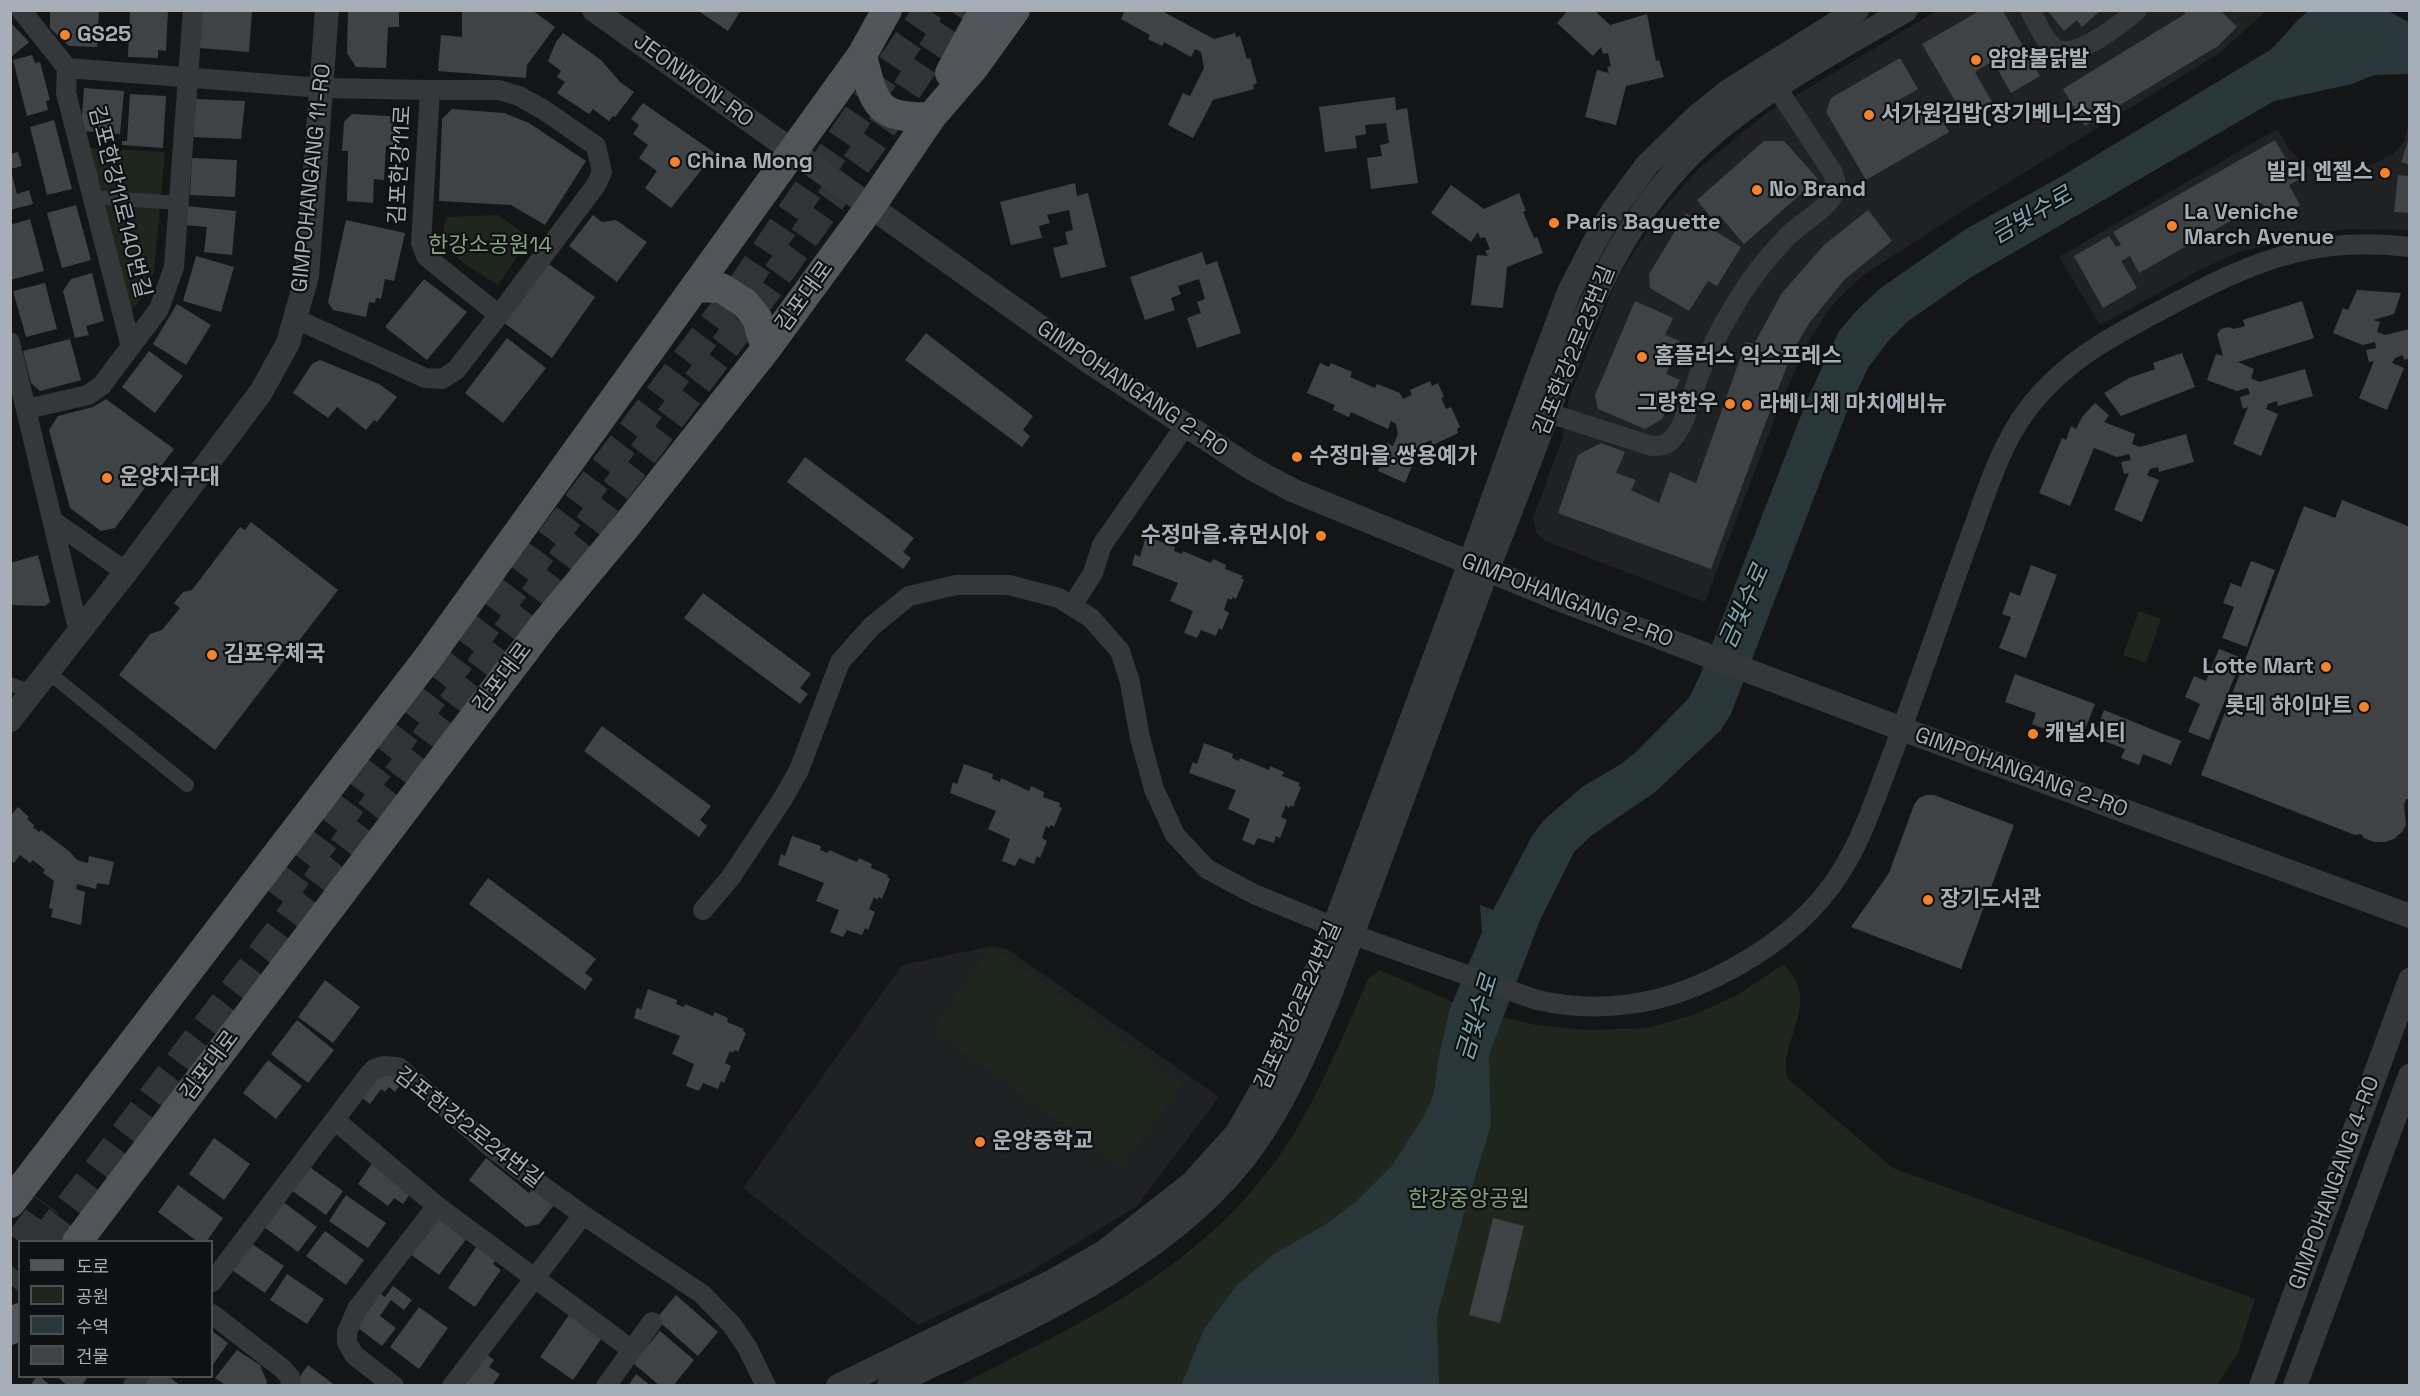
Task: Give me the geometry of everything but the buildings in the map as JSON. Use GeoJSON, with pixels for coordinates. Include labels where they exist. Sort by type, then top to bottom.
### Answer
{"type":"FeatureCollection","features":[{"type":"Feature","properties":{"kind":"main road"},"geometry":{"type":"LineString","coordinates":[[10,1203],[428,658],[862,55],[887,10]]}},
{"type":"Feature","properties":{"kind":"main road"},"geometry":{"type":"LineString","coordinates":[[931,117],[951,70],[984,10]]}},
{"type":"Feature","properties":{"kind":"main road"},"geometry":{"type":"LineString","coordinates":[[862,55],[876,103],[889,112],[905,118],[931,117],[974,67],[1015,10]]}},
{"type":"Feature","properties":{"kind":"main road","name":"김포대로"},"geometry":{"type":"LineString","coordinates":[[79,1240],[544,625],[627,525],[766,349],[870,207],[931,117]]}},
{"type":"Feature","properties":{"kind":"main road"},"geometry":{"type":"LineString","coordinates":[[696,287],[721,288],[745,303],[757,318],[766,349]]}},
{"type":"Feature","properties":{"kind":"street"},"geometry":{"type":"LineString","coordinates":[[21,10],[67,69]]}},
{"type":"Feature","properties":{"kind":"street"},"geometry":{"type":"LineString","coordinates":[[189,79],[193,10]]}},
{"type":"Feature","properties":{"kind":"street","name":"GIMPOHANGANG 11-RO"},"geometry":{"type":"LineString","coordinates":[[10,720],[21,688],[48,672],[79,633],[261,392],[288,343],[307,276],[327,10]]}},
{"type":"Feature","properties":{"kind":"street","name":"JEONWON-RO"},"geometry":{"type":"LineString","coordinates":[[594,10],[792,152]]}},
{"type":"Feature","properties":{"kind":"street","name":"김포한강2로23번길"},"geometry":{"type":"LineString","coordinates":[[1478,567],[1512,510],[1588,310],[1610,263],[1627,235],[1671,176],[1692,153],[1742,111],[1770,78],[1857,10]]}},
{"type":"Feature","properties":{"kind":"street","name":"김포한강2로23번길"},"geometry":{"type":"LineString","coordinates":[[1478,567],[1523,414],[1569,292],[1594,243],[1630,186],[1671,140],[1727,92],[1770,78],[1906,10]]}},
{"type":"Feature","properties":{"kind":"street"},"geometry":{"type":"LineString","coordinates":[[2030,10],[2050,44],[2059,51],[2068,51],[2100,38],[2137,10]]}},
{"type":"Feature","properties":{"kind":"street","name":"김포한강11로140번길"},"geometry":{"type":"LineString","coordinates":[[131,347],[66,93],[67,69],[322,88]]}},
{"type":"Feature","properties":{"kind":"street"},"geometry":{"type":"LineString","coordinates":[[1548,413],[1652,446],[1662,446],[1670,441],[1676,435],[1700,374],[1737,301],[1759,268],[1789,234],[1831,202],[1837,189],[1833,173],[1770,78]]}},
{"type":"Feature","properties":{"kind":"street","name":"김포한강11로140번길"},"geometry":{"type":"LineString","coordinates":[[27,409],[88,394],[102,385],[159,309],[174,267],[189,79]]}},
{"type":"Feature","properties":{"kind":"street","name":"김포한강11로"},"geometry":{"type":"LineString","coordinates":[[296,319],[425,378],[442,379],[456,370],[499,315],[596,185],[602,172],[596,146],[519,96],[499,90],[322,88]]}},
{"type":"Feature","properties":{"kind":"street","name":"김포한강11로"},"geometry":{"type":"LineString","coordinates":[[430,90],[421,243],[426,256],[499,315]]}},
{"type":"Feature","properties":{"kind":"street","name":"GIMPOHANGANG 2-RO"},"geometry":{"type":"LineString","coordinates":[[792,152],[1088,361],[1251,468],[1292,490],[1556,598],[1902,729],[2409,916]]}},
{"type":"Feature","properties":{"kind":"street"},"geometry":{"type":"LineString","coordinates":[[92,196],[179,203]]}},
{"type":"Feature","properties":{"kind":"street"},"geometry":{"type":"LineString","coordinates":[[703,910],[748,851],[799,770],[840,662],[880,619],[909,596],[956,585],[1009,585],[1059,598],[1091,618],[1120,651],[1134,700],[1140,738],[1154,789],[1175,835],[1207,869],[1254,894],[1343,930],[1537,1000],[1563,1006],[1593,1008],[1657,999],[1698,986],[1736,968],[1765,948],[1801,919],[1832,885],[1858,839],[1902,729],[1987,491],[2010,437],[2025,411],[2045,387],[2066,368],[2117,333],[2260,261],[2280,255],[2340,245],[2373,243],[2409,247]]}},
{"type":"Feature","properties":{"kind":"street"},"geometry":{"type":"LineString","coordinates":[[10,342],[79,633]]}},
{"type":"Feature","properties":{"kind":"street"},"geometry":{"type":"LineString","coordinates":[[1072,606],[1093,573],[1102,545],[1185,426]]}},
{"type":"Feature","properties":{"kind":"street"},"geometry":{"type":"LineString","coordinates":[[53,521],[126,572]]}},
{"type":"Feature","properties":{"kind":"street","name":"김포한강2로24번길"},"geometry":{"type":"LineString","coordinates":[[838,1386],[1053,1281],[1094,1257],[1136,1228],[1192,1183],[1237,1132],[1284,1051],[1343,930],[1478,567]]}},
{"type":"Feature","properties":{"kind":"street"},"geometry":{"type":"LineString","coordinates":[[48,672],[187,785]]}},
{"type":"Feature","properties":{"kind":"street","name":"김포한강2로24번길"},"geometry":{"type":"LineString","coordinates":[[889,1386],[1067,1298],[1112,1272],[1145,1250],[1210,1196],[1253,1146],[1299,1070],[1328,999],[1343,930]]}},
{"type":"Feature","properties":{"kind":"street","name":"GIMPOHANGANG 4-RO"},"geometry":{"type":"LineString","coordinates":[[2261,1386],[2409,980]]}},
{"type":"Feature","properties":{"kind":"street","name":"김포한강2로24번길"},"geometry":{"type":"LineString","coordinates":[[213,1281],[375,1069],[383,1066],[398,1067],[486,1143],[583,1215],[702,1294],[716,1307],[747,1347],[766,1386]]}},
{"type":"Feature","properties":{"kind":"street","name":"GIMPOHANGANG 4-RO"},"geometry":{"type":"LineString","coordinates":[[2295,1386],[2409,1076]]}},
{"type":"Feature","properties":{"kind":"street"},"geometry":{"type":"LineString","coordinates":[[336,1121],[437,1206],[632,1350]]}},
{"type":"Feature","properties":{"kind":"street"},"geometry":{"type":"LineString","coordinates":[[394,1386],[354,1355],[347,1342],[346,1332],[357,1310],[437,1206]]}},
{"type":"Feature","properties":{"kind":"street"},"geometry":{"type":"LineString","coordinates":[[452,1386],[583,1215]]}},
{"type":"Feature","properties":{"kind":"street"},"geometry":{"type":"LineString","coordinates":[[213,1315],[283,1369],[290,1377],[291,1386]]}},
{"type":"Feature","properties":{"kind":"street"},"geometry":{"type":"LineString","coordinates":[[606,1386],[652,1322]]}},
{"type":"Feature","properties":{"kind":"shaded area"},"geometry":{"type":"Polygon","coordinates":[[[1936,11],[2266,11],[2220,53],[1983,198],[1865,274],[1843,294],[1828,311],[1810,339],[1783,397],[1705,602],[1545,541],[1536,533],[1533,518],[1562,440],[1569,398],[1615,284],[1630,257],[1663,209],[1698,169],[1764,115],[1936,11]]]}},
{"type":"Feature","properties":{"kind":"shaded area"},"geometry":{"type":"Polygon","coordinates":[[[2409,124],[2409,230],[2348,229],[2314,234],[2239,252],[2204,268],[2100,325],[2059,257],[2277,129],[2289,149],[2313,172],[2356,168],[2373,164],[2393,154],[2404,142],[2409,124]]]}},
{"type":"Feature","properties":{"kind":"shaded area","name":"운양중학교"},"geometry":{"type":"Polygon","coordinates":[[[992,946],[1007,949],[1219,1097],[1137,1206],[1026,1274],[918,1325],[743,1188],[902,965],[992,946]]]}},
{"type":"Feature","properties":{"kind":"green space"},"geometry":{"type":"Polygon","coordinates":[[[87,148],[165,152],[154,272],[144,295],[129,313],[87,148]]]}},
{"type":"Feature","properties":{"kind":"green space","name":"한강소공원14"},"geometry":{"type":"Polygon","coordinates":[[[498,215],[530,238],[498,285],[458,258],[445,239],[444,229],[447,217],[498,215]]]}},
{"type":"Feature","properties":{"kind":"green space"},"geometry":{"type":"Polygon","coordinates":[[[2139,611],[2161,619],[2146,663],[2123,655],[2139,611]]]}},
{"type":"Feature","properties":{"kind":"green space"},"geometry":{"type":"Polygon","coordinates":[[[992,946],[1182,1085],[1121,1167],[933,1029],[992,946]]]}},
{"type":"Feature","properties":{"kind":"green space","name":"한강중앙공원"},"geometry":{"type":"Polygon","coordinates":[[[1784,964],[1797,982],[1800,1000],[1787,1056],[1787,1078],[1893,1168],[2255,1299],[2238,1353],[2217,1385],[957,1386],[1053,1337],[1142,1285],[1184,1255],[1223,1221],[1259,1183],[1303,1119],[1369,978],[1380,970],[1469,1009],[1536,1025],[1588,1030],[1647,1028],[1696,1014],[1737,995],[1784,964]]]}},
{"type":"Feature","properties":{"kind":"water","name":"금빛수로"},"geometry":{"type":"Polygon","coordinates":[[[2309,11],[2388,11],[2409,22],[2409,74],[2374,75],[2352,84],[2274,101],[1973,276],[1908,321],[1889,340],[1868,368],[1846,414],[1731,714],[1721,730],[1654,793],[1592,835],[1574,852],[1540,920],[1489,1055],[1491,1125],[1463,1217],[1437,1317],[1439,1385],[1181,1386],[1204,1329],[1237,1285],[1274,1254],[1328,1223],[1359,1199],[1392,1166],[1424,1116],[1434,1094],[1438,1061],[1449,1011],[1482,932],[1480,905],[1493,910],[1532,836],[1544,820],[1582,787],[1621,764],[1637,751],[1689,698],[1701,673],[1807,400],[1839,331],[1882,287],[1966,229],[2062,176],[2270,50],[2309,11]]]}},
{"type":"Feature","properties":{"kind":"tunnel"},"geometry":{"type":"LineString","coordinates":[[279,899],[744,284],[929,10]]}},
{"type":"Feature","properties":{"kind":"tunnel"},"geometry":{"type":"LineString","coordinates":[[45,1240],[742,324],[872,142],[960,10]]}},
{"type":"Feature","properties":{"kind":"tunnel"},"geometry":{"type":"LineString","coordinates":[[21,1240],[47,1205]]}},
{"type":"Feature","properties":{"kind":"tunnel"},"geometry":{"type":"LineString","coordinates":[[10,1284],[18,1275]]}},
{"type":"Feature","properties":{"kind":"place","name":"GS25"},"geometry":{"type":"Point","coordinates":[65,35]}},
{"type":"Feature","properties":{"kind":"place","name":"얌얌불닭발"},"geometry":{"type":"Point","coordinates":[1976,60]}},
{"type":"Feature","properties":{"kind":"place","name":"서가원김밥(장기베니스점)"},"geometry":{"type":"Point","coordinates":[1869,115]}},
{"type":"Feature","properties":{"kind":"place","name":"China Mong"},"geometry":{"type":"Point","coordinates":[675,162]}},
{"type":"Feature","properties":{"kind":"place","name":"빌리 엔젤스"},"geometry":{"type":"Point","coordinates":[2385,173]}},
{"type":"Feature","properties":{"kind":"place","name":"No Brand"},"geometry":{"type":"Point","coordinates":[1757,190]}},
{"type":"Feature","properties":{"kind":"place","name":"Paris Baguette"},"geometry":{"type":"Point","coordinates":[1554,223]}},
{"type":"Feature","properties":{"kind":"place","name":"La Veniche March Avenue"},"geometry":{"type":"Point","coordinates":[2172,226]}},
{"type":"Feature","properties":{"kind":"place","name":"홈플러스 익스프레스"},"geometry":{"type":"Point","coordinates":[1642,357]}},
{"type":"Feature","properties":{"kind":"place","name":"그랑한우"},"geometry":{"type":"Point","coordinates":[1730,404]}},
{"type":"Feature","properties":{"kind":"place","name":"라베니체 마치에비뉴"},"geometry":{"type":"Point","coordinates":[1747,405]}},
{"type":"Feature","properties":{"kind":"place","name":"수정마을.쌍용예가"},"geometry":{"type":"Point","coordinates":[1297,457]}},
{"type":"Feature","properties":{"kind":"place","name":"운양지구대"},"geometry":{"type":"Point","coordinates":[107,478]}},
{"type":"Feature","properties":{"kind":"place","name":"수정마을.휴먼시아"},"geometry":{"type":"Point","coordinates":[1321,536]}},
{"type":"Feature","properties":{"kind":"place","name":"김포우체국"},"geometry":{"type":"Point","coordinates":[212,655]}},
{"type":"Feature","properties":{"kind":"place","name":"Lotte Mart"},"geometry":{"type":"Point","coordinates":[2326,667]}},
{"type":"Feature","properties":{"kind":"place","name":"롯데 하이마트"},"geometry":{"type":"Point","coordinates":[2364,707]}},
{"type":"Feature","properties":{"kind":"place","name":"캐널시티"},"geometry":{"type":"Point","coordinates":[2033,734]}},
{"type":"Feature","properties":{"kind":"place","name":"장기도서관"},"geometry":{"type":"Point","coordinates":[1928,900]}},
{"type":"Feature","properties":{"kind":"place","name":"운양중학교"},"geometry":{"type":"Point","coordinates":[980,1142]}}]}
